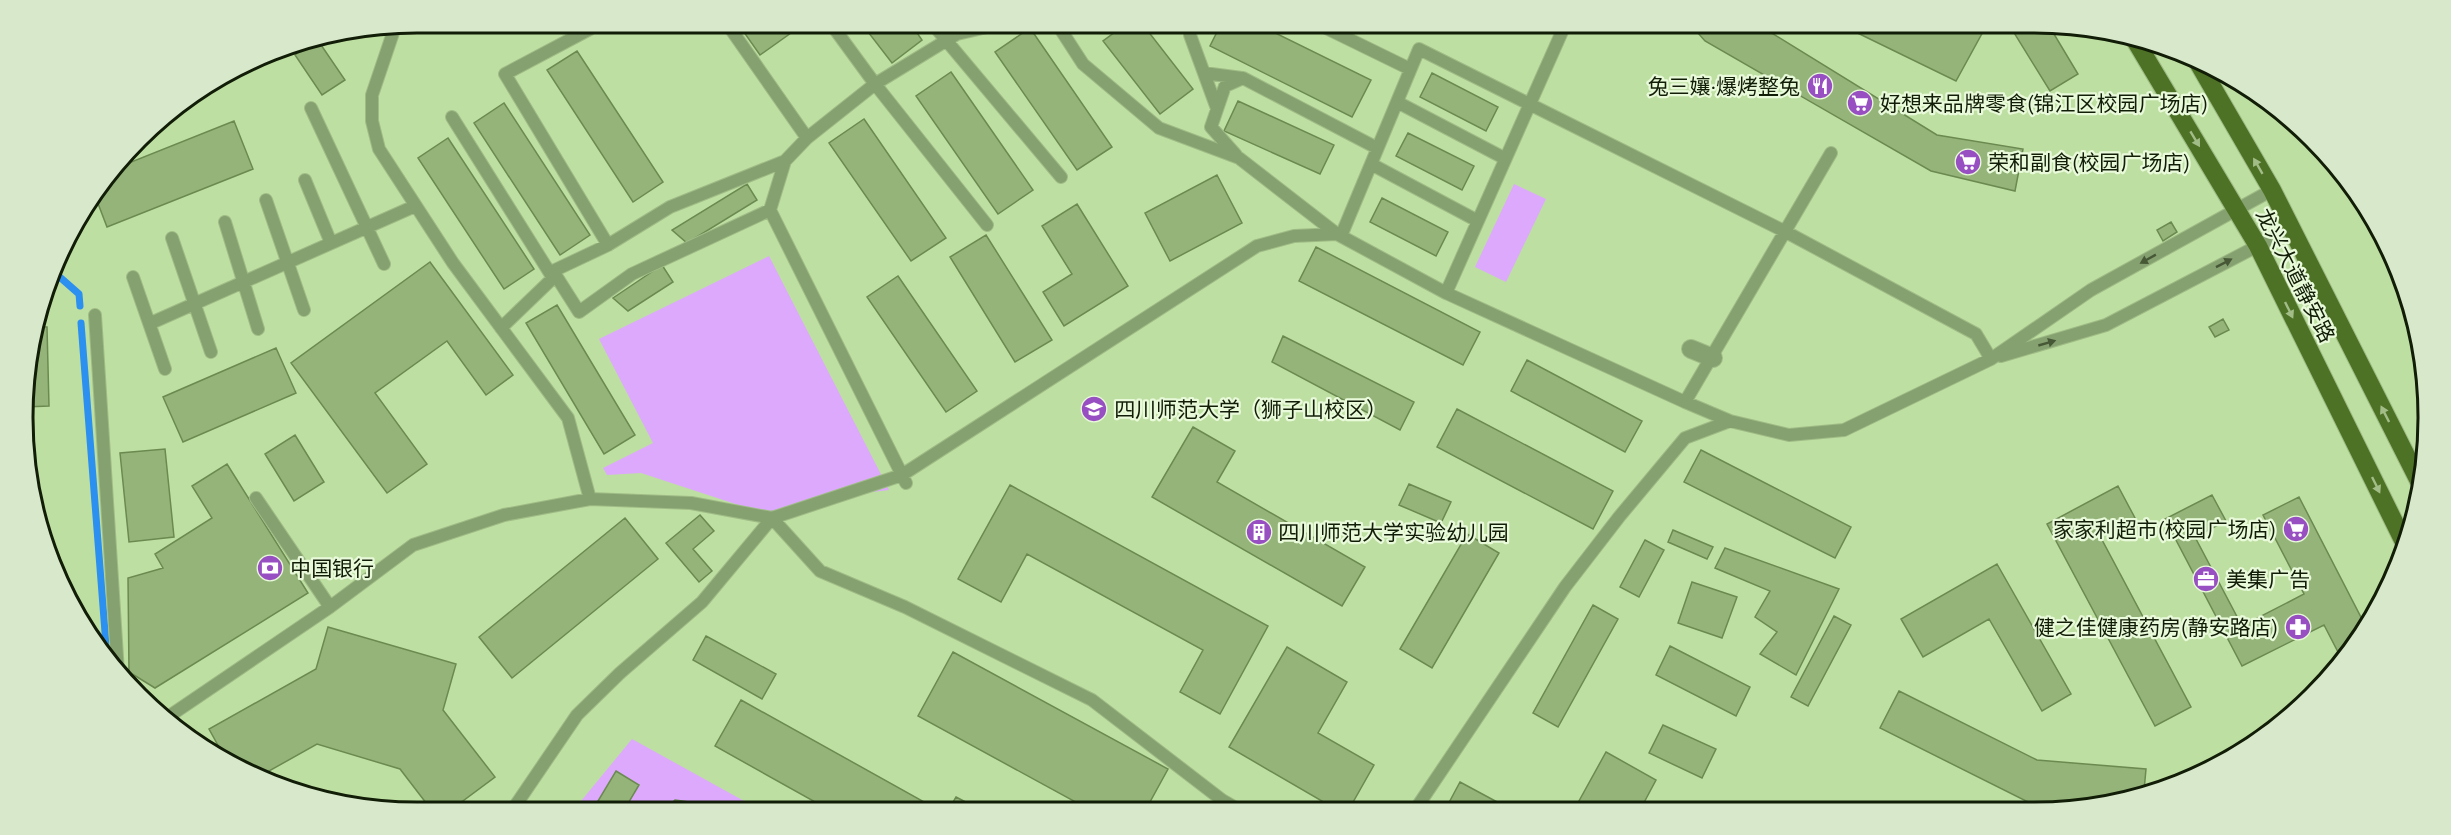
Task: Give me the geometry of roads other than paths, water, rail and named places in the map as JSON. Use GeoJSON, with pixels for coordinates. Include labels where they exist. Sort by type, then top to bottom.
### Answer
{"type":"FeatureCollection","features":[{"type":"Feature","properties":{"kind":"main road","name":"龙兴大道静安路"},"geometry":{"type":"LineString","coordinates":[[2140,48],[2258,246],[2400,534]]}},
{"type":"Feature","properties":{"kind":"main road","name":"龙兴大道静安路"},"geometry":{"type":"LineString","coordinates":[[2205,74],[2272,189],[2414,472]]}},
{"type":"Feature","properties":{"kind":"street"},"geometry":{"type":"LineString","coordinates":[[1691,349],[1713,358]]}},
{"type":"Feature","properties":{"kind":"lane"},"geometry":{"type":"LineString","coordinates":[[582,33],[505,74],[608,245]]}},
{"type":"Feature","properties":{"kind":"lane"},"geometry":{"type":"LineString","coordinates":[[734,33],[807,138]]}},
{"type":"Feature","properties":{"kind":"lane"},"geometry":{"type":"LineString","coordinates":[[838,33],[875,84],[987,225]]}},
{"type":"Feature","properties":{"kind":"lane"},"geometry":{"type":"LineString","coordinates":[[938,33],[1061,177]]}},
{"type":"Feature","properties":{"kind":"lane"},"geometry":{"type":"LineString","coordinates":[[501,328],[553,275],[670,207],[785,161],[807,138],[875,84],[961,33]]}},
{"type":"Feature","properties":{"kind":"lane"},"geometry":{"type":"LineString","coordinates":[[1063,33],[1083,64],[1159,128],[1239,158]]}},
{"type":"Feature","properties":{"kind":"lane"},"geometry":{"type":"LineString","coordinates":[[1336,33],[1410,69]]}},
{"type":"Feature","properties":{"kind":"lane"},"geometry":{"type":"LineString","coordinates":[[1446,292],[1476,220],[1561,33]]}},
{"type":"Feature","properties":{"kind":"lane"},"geometry":{"type":"LineString","coordinates":[[393,34],[372,95],[372,121],[379,149],[415,206],[568,418],[590,499]]}},
{"type":"Feature","properties":{"kind":"lane"},"geometry":{"type":"LineString","coordinates":[[1190,35],[1216,106]]}},
{"type":"Feature","properties":{"kind":"lane"},"geometry":{"type":"LineString","coordinates":[[1339,235],[1419,49],[1786,232],[1976,334],[1991,359]]}},
{"type":"Feature","properties":{"kind":"lane"},"geometry":{"type":"LineString","coordinates":[[1204,73],[1243,78],[1377,148]]}},
{"type":"Feature","properties":{"kind":"lane"},"geometry":{"type":"LineString","coordinates":[[1243,78],[1225,86],[1216,106],[1211,127],[1239,158],[1339,235],[1446,292],[1685,402],[1730,421],[1789,435],[1844,430],[1991,359],[2091,290],[2272,189]]}},
{"type":"Feature","properties":{"kind":"lane"},"geometry":{"type":"LineString","coordinates":[[1396,102],[1504,158]]}},
{"type":"Feature","properties":{"kind":"lane"},"geometry":{"type":"LineString","coordinates":[[311,108],[384,264]]}},
{"type":"Feature","properties":{"kind":"lane"},"geometry":{"type":"LineString","coordinates":[[452,117],[579,312],[632,274],[770,210]]}},
{"type":"Feature","properties":{"kind":"lane"},"geometry":{"type":"LineString","coordinates":[[1685,402],[1713,358],[1831,153]]}},
{"type":"Feature","properties":{"kind":"lane"},"geometry":{"type":"LineString","coordinates":[[785,161],[770,210],[904,479]]}},
{"type":"Feature","properties":{"kind":"lane"},"geometry":{"type":"LineString","coordinates":[[1371,164],[1476,220]]}},
{"type":"Feature","properties":{"kind":"lane"},"geometry":{"type":"LineString","coordinates":[[305,180],[331,243]]}},
{"type":"Feature","properties":{"kind":"lane"},"geometry":{"type":"LineString","coordinates":[[266,200],[304,310]]}},
{"type":"Feature","properties":{"kind":"lane"},"geometry":{"type":"LineString","coordinates":[[151,324],[415,206]]}},
{"type":"Feature","properties":{"kind":"lane"},"geometry":{"type":"LineString","coordinates":[[225,222],[258,330]]}},
{"type":"Feature","properties":{"kind":"lane"},"geometry":{"type":"LineString","coordinates":[[1991,359],[2106,325],[2292,228]]}},
{"type":"Feature","properties":{"kind":"lane"},"geometry":{"type":"LineString","coordinates":[[172,714],[330,607],[413,545],[504,515],[590,499],[691,502],[772,518],[904,479],[1257,246],[1294,236],[1339,235]]}},
{"type":"Feature","properties":{"kind":"lane"},"geometry":{"type":"LineString","coordinates":[[172,238],[211,352]]}},
{"type":"Feature","properties":{"kind":"lane"},"geometry":{"type":"LineString","coordinates":[[133,277],[165,369]]}},
{"type":"Feature","properties":{"kind":"lane"},"geometry":{"type":"LineString","coordinates":[[95,315],[117,658]]}},
{"type":"Feature","properties":{"kind":"lane"},"geometry":{"type":"LineString","coordinates":[[1420,802],[1565,587],[1619,518],[1685,438],[1730,421]]}},
{"type":"Feature","properties":{"kind":"lane"},"geometry":{"type":"LineString","coordinates":[[256,498],[330,607]]}},
{"type":"Feature","properties":{"kind":"lane"},"geometry":{"type":"LineString","coordinates":[[772,518],[820,571],[905,607],[1092,700],[1224,802]]}},
{"type":"Feature","properties":{"kind":"lane"},"geometry":{"type":"LineString","coordinates":[[518,802],[577,715],[620,673],[702,602],[772,518]]}},
{"type":"Feature","properties":{"kind":"waterway"},"geometry":{"type":"LineString","coordinates":[[59,277],[79,294],[80,306]]}},
{"type":"Feature","properties":{"kind":"waterway"},"geometry":{"type":"LineString","coordinates":[[81,323],[106,643]]}},
{"type":"Feature","properties":{"kind":"place","name":"兔三孃·爆烤整兔"},"geometry":{"type":"Point","coordinates":[1820,86]}},
{"type":"Feature","properties":{"kind":"place","name":"好想来品牌零食(锦江区校园广场店)"},"geometry":{"type":"Point","coordinates":[1860,103]}},
{"type":"Feature","properties":{"kind":"place","name":"荣和副食(校园广场店)"},"geometry":{"type":"Point","coordinates":[1968,162]}},
{"type":"Feature","properties":{"kind":"place","name":"四川师范大学（狮子山校区）"},"geometry":{"type":"Point","coordinates":[1094,409]}},
{"type":"Feature","properties":{"kind":"place","name":"家家利超市(校园广场店)"},"geometry":{"type":"Point","coordinates":[2296,529]}},
{"type":"Feature","properties":{"kind":"place","name":"四川师范大学实验幼儿园"},"geometry":{"type":"Point","coordinates":[1259,532]}},
{"type":"Feature","properties":{"kind":"place","name":"中国银行"},"geometry":{"type":"Point","coordinates":[270,568]}},
{"type":"Feature","properties":{"kind":"place","name":"美集广告"},"geometry":{"type":"Point","coordinates":[2206,579]}},
{"type":"Feature","properties":{"kind":"place","name":"健之佳健康药房(静安路店)"},"geometry":{"type":"Point","coordinates":[2298,627]}}]}
